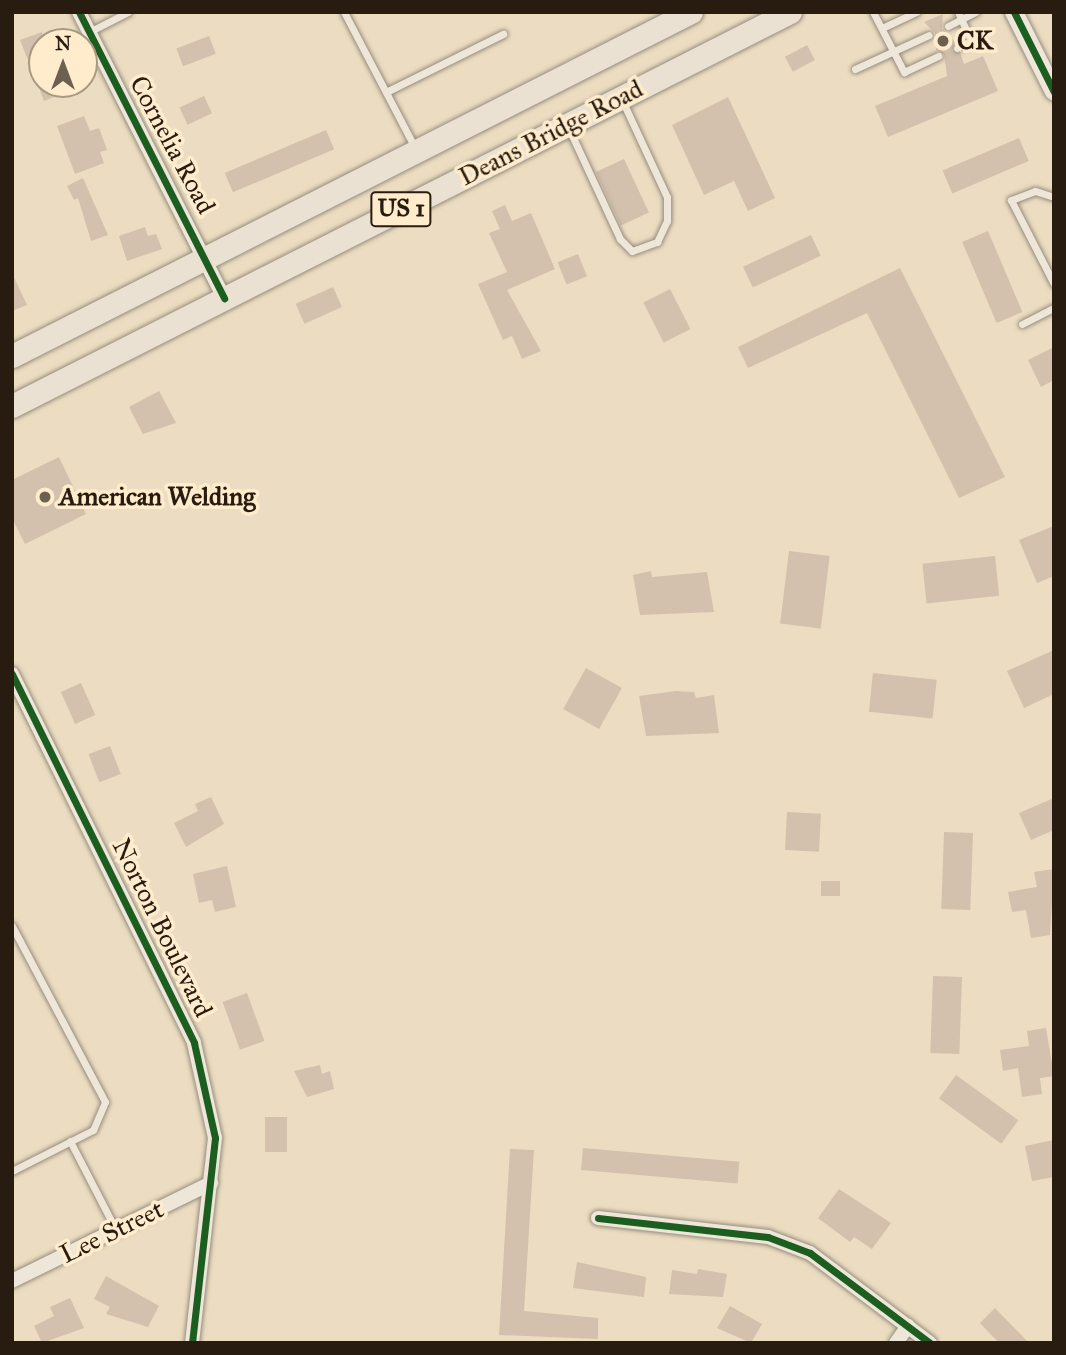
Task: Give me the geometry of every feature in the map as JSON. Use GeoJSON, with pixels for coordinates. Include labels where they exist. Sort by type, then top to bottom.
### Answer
{"type":"FeatureCollection","features":[{"type":"Feature","properties":{"kind":"highway","name":"Deans Bridge Road"},"geometry":{"type":"LineString","coordinates":[[12,356],[691,12]]}},
{"type":"Feature","properties":{"kind":"highway","name":"Deans Bridge Road"},"geometry":{"type":"LineString","coordinates":[[12,406],[790,12]]}},
{"type":"Feature","properties":{"kind":"street","name":"Cornelia Road"},"geometry":{"type":"LineString","coordinates":[[79,12],[87,28]]}},
{"type":"Feature","properties":{"kind":"street"},"geometry":{"type":"LineString","coordinates":[[1014,12],[1054,92]]}},
{"type":"Feature","properties":{"kind":"street","name":"Cornelia Road"},"geometry":{"type":"LineString","coordinates":[[98,49],[207,258],[224,298]]}},
{"type":"Feature","properties":{"kind":"street","name":"Norton Boulevard"},"geometry":{"type":"LineString","coordinates":[[12,674],[194,1043],[215,1138],[192,1343]]}},
{"type":"Feature","properties":{"kind":"street","name":"Lee Street"},"geometry":{"type":"LineString","coordinates":[[12,1281],[211,1183]]}},
{"type":"Feature","properties":{"kind":"street"},"geometry":{"type":"LineString","coordinates":[[598,1218],[768,1237],[810,1253],[930,1343]]}},
{"type":"Feature","properties":{"kind":"street"},"geometry":{"type":"LineString","coordinates":[[896,1343],[908,1326]]}},
{"type":"Feature","properties":{"kind":"lane"},"geometry":{"type":"LineString","coordinates":[[97,28],[128,12]]}},
{"type":"Feature","properties":{"kind":"lane"},"geometry":{"type":"LineString","coordinates":[[344,12],[417,151]]}},
{"type":"Feature","properties":{"kind":"lane"},"geometry":{"type":"LineString","coordinates":[[873,12],[904,72],[939,56]]}},
{"type":"Feature","properties":{"kind":"lane"},"geometry":{"type":"LineString","coordinates":[[882,28],[916,12]]}},
{"type":"Feature","properties":{"kind":"lane"},"geometry":{"type":"LineString","coordinates":[[948,26],[959,16],[976,12]]}},
{"type":"Feature","properties":{"kind":"lane"},"geometry":{"type":"LineString","coordinates":[[957,47],[971,41],[959,16]]}},
{"type":"Feature","properties":{"kind":"lane"},"geometry":{"type":"LineString","coordinates":[[386,92],[503,34]]}},
{"type":"Feature","properties":{"kind":"lane"},"geometry":{"type":"LineString","coordinates":[[855,69],[929,35]]}},
{"type":"Feature","properties":{"kind":"lane"},"geometry":{"type":"LineString","coordinates":[[567,125],[620,239],[632,251],[657,242],[667,221],[667,197],[621,98]]}},
{"type":"Feature","properties":{"kind":"lane"},"geometry":{"type":"LineString","coordinates":[[1054,197],[1035,191],[1011,200],[1054,284]]}},
{"type":"Feature","properties":{"kind":"lane"},"geometry":{"type":"LineString","coordinates":[[1022,324],[1054,308]]}},
{"type":"Feature","properties":{"kind":"lane"},"geometry":{"type":"LineString","coordinates":[[12,926],[105,1102],[93,1130],[12,1171]]}},
{"type":"Feature","properties":{"kind":"lane"},"geometry":{"type":"LineString","coordinates":[[70,1141],[116,1230]]}},
{"type":"Feature","properties":{"kind":"building"},"geometry":{"type":"Polygon","coordinates":[[[943,14],[942,28],[955,42],[952,51],[960,53],[964,64],[983,56],[998,91],[888,137],[875,106],[947,76],[944,54],[936,50],[935,33],[924,22],[943,14]]]}},
{"type":"Feature","properties":{"kind":"building"},"geometry":{"type":"Polygon","coordinates":[[[209,36],[216,54],[183,66],[176,49],[209,36]]]}},
{"type":"Feature","properties":{"kind":"building"},"geometry":{"type":"Polygon","coordinates":[[[28,37],[28,60],[20,40],[28,37]]]}},
{"type":"Feature","properties":{"kind":"building"},"geometry":{"type":"Polygon","coordinates":[[[807,45],[815,60],[793,72],[785,57],[807,45]]]}},
{"type":"Feature","properties":{"kind":"building"},"geometry":{"type":"Polygon","coordinates":[[[204,96],[212,113],[188,125],[180,107],[204,96]]]}},
{"type":"Feature","properties":{"kind":"building"},"geometry":{"type":"Polygon","coordinates":[[[728,97],[775,198],[748,211],[734,181],[704,195],[672,125],[728,97]]]}},
{"type":"Feature","properties":{"kind":"building"},"geometry":{"type":"Polygon","coordinates":[[[84,116],[90,131],[99,128],[107,150],[100,152],[104,163],[75,174],[57,126],[84,116]]]}},
{"type":"Feature","properties":{"kind":"building"},"geometry":{"type":"Polygon","coordinates":[[[326,130],[334,149],[233,192],[225,173],[326,130]]]}},
{"type":"Feature","properties":{"kind":"building"},"geometry":{"type":"Polygon","coordinates":[[[1019,138],[1029,161],[952,193],[943,170],[1019,138]]]}},
{"type":"Feature","properties":{"kind":"building"},"geometry":{"type":"Polygon","coordinates":[[[624,159],[649,212],[621,226],[596,172],[624,159]]]}},
{"type":"Feature","properties":{"kind":"building"},"geometry":{"type":"Polygon","coordinates":[[[83,178],[108,235],[91,241],[78,198],[74,200],[67,186],[83,178]]]}},
{"type":"Feature","properties":{"kind":"building"},"geometry":{"type":"Polygon","coordinates":[[[505,205],[512,221],[531,213],[555,269],[507,290],[541,351],[522,359],[512,336],[503,340],[478,284],[507,272],[489,233],[500,229],[492,211],[505,205]]]}},
{"type":"Feature","properties":{"kind":"building"},"geometry":{"type":"Polygon","coordinates":[[[145,227],[148,236],[156,234],[162,249],[127,261],[119,236],[145,227]]]}},
{"type":"Feature","properties":{"kind":"building"},"geometry":{"type":"Polygon","coordinates":[[[988,231],[1022,312],[997,323],[962,242],[988,231]]]}},
{"type":"Feature","properties":{"kind":"building"},"geometry":{"type":"Polygon","coordinates":[[[811,235],[821,256],[753,288],[743,267],[811,235]]]}},
{"type":"Feature","properties":{"kind":"building"},"geometry":{"type":"Polygon","coordinates":[[[578,254],[587,276],[567,284],[558,262],[578,254]]]}},
{"type":"Feature","properties":{"kind":"building"},"geometry":{"type":"Polygon","coordinates":[[[900,268],[1005,477],[959,498],[867,313],[748,368],[738,347],[900,268]]]}},
{"type":"Feature","properties":{"kind":"building"},"geometry":{"type":"Polygon","coordinates":[[[12,273],[27,305],[12,311],[12,273]]]}},
{"type":"Feature","properties":{"kind":"building"},"geometry":{"type":"Polygon","coordinates":[[[333,287],[342,307],[304,324],[296,304],[333,287]]]}},
{"type":"Feature","properties":{"kind":"building"},"geometry":{"type":"Polygon","coordinates":[[[670,289],[690,329],[664,343],[643,303],[670,289]]]}},
{"type":"Feature","properties":{"kind":"building"},"geometry":{"type":"Polygon","coordinates":[[[1054,347],[1054,380],[1041,387],[1028,360],[1054,347]]]}},
{"type":"Feature","properties":{"kind":"building"},"geometry":{"type":"Polygon","coordinates":[[[159,391],[176,423],[143,434],[129,407],[159,391]]]}},
{"type":"Feature","properties":{"kind":"building","name":"American Welding"},"geometry":{"type":"Polygon","coordinates":[[[59,457],[86,514],[25,544],[12,518],[12,480],[59,457]]]}},
{"type":"Feature","properties":{"kind":"building"},"geometry":{"type":"Polygon","coordinates":[[[1054,526],[1054,576],[1037,583],[1019,540],[1054,526]]]}},
{"type":"Feature","properties":{"kind":"building"},"geometry":{"type":"Polygon","coordinates":[[[789,551],[830,556],[821,628],[780,623],[789,551]]]}},
{"type":"Feature","properties":{"kind":"building"},"geometry":{"type":"Polygon","coordinates":[[[995,556],[999,596],[927,603],[922,564],[995,556]]]}},
{"type":"Feature","properties":{"kind":"building"},"geometry":{"type":"Polygon","coordinates":[[[651,571],[652,577],[707,572],[714,612],[640,615],[633,575],[651,571]]]}},
{"type":"Feature","properties":{"kind":"building"},"geometry":{"type":"Polygon","coordinates":[[[1054,650],[1054,694],[1024,708],[1007,671],[1054,650]]]}},
{"type":"Feature","properties":{"kind":"building"},"geometry":{"type":"Polygon","coordinates":[[[586,668],[622,688],[599,729],[563,709],[586,668]]]}},
{"type":"Feature","properties":{"kind":"building"},"geometry":{"type":"Polygon","coordinates":[[[873,673],[937,680],[933,718],[869,712],[873,673]]]}},
{"type":"Feature","properties":{"kind":"building"},"geometry":{"type":"Polygon","coordinates":[[[81,683],[95,715],[75,724],[61,692],[81,683]]]}},
{"type":"Feature","properties":{"kind":"building"},"geometry":{"type":"Polygon","coordinates":[[[676,691],[694,692],[696,698],[714,695],[719,733],[646,736],[639,696],[676,691]]]}},
{"type":"Feature","properties":{"kind":"building"},"geometry":{"type":"Polygon","coordinates":[[[110,746],[121,774],[99,782],[89,754],[110,746]]]}},
{"type":"Feature","properties":{"kind":"building"},"geometry":{"type":"Polygon","coordinates":[[[211,797],[224,824],[186,847],[174,823],[198,811],[195,804],[211,797]]]}},
{"type":"Feature","properties":{"kind":"building"},"geometry":{"type":"Polygon","coordinates":[[[1054,798],[1054,830],[1031,840],[1019,813],[1054,798]]]}},
{"type":"Feature","properties":{"kind":"building"},"geometry":{"type":"Polygon","coordinates":[[[787,812],[821,814],[819,852],[785,850],[787,812]]]}},
{"type":"Feature","properties":{"kind":"building"},"geometry":{"type":"Polygon","coordinates":[[[944,832],[973,833],[970,910],[941,909],[944,832]]]}},
{"type":"Feature","properties":{"kind":"building"},"geometry":{"type":"Polygon","coordinates":[[[227,866],[236,907],[215,912],[212,900],[199,903],[193,874],[227,866]]]}},
{"type":"Feature","properties":{"kind":"building"},"geometry":{"type":"Polygon","coordinates":[[[1054,869],[1050,935],[1031,938],[1026,910],[1012,912],[1008,892],[1037,887],[1034,872],[1054,869]]]}},
{"type":"Feature","properties":{"kind":"building"},"geometry":{"type":"Polygon","coordinates":[[[821,881],[840,881],[840,896],[821,896],[821,881]]]}},
{"type":"Feature","properties":{"kind":"building"},"geometry":{"type":"Polygon","coordinates":[[[933,976],[962,977],[959,1054],[930,1053],[933,976]]]}},
{"type":"Feature","properties":{"kind":"building"},"geometry":{"type":"Polygon","coordinates":[[[247,993],[264,1041],[240,1050],[223,1002],[247,993]]]}},
{"type":"Feature","properties":{"kind":"building"},"geometry":{"type":"Polygon","coordinates":[[[1046,1028],[1054,1076],[1040,1078],[1042,1094],[1022,1097],[1018,1068],[1003,1071],[1000,1050],[1029,1046],[1027,1031],[1046,1028]]]}},
{"type":"Feature","properties":{"kind":"building"},"geometry":{"type":"Polygon","coordinates":[[[320,1065],[322,1074],[330,1071],[334,1089],[307,1097],[294,1071],[320,1065]]]}},
{"type":"Feature","properties":{"kind":"building"},"geometry":{"type":"Polygon","coordinates":[[[956,1075],[1018,1120],[1001,1144],[939,1098],[956,1075]]]}},
{"type":"Feature","properties":{"kind":"building"},"geometry":{"type":"Polygon","coordinates":[[[265,1117],[287,1117],[287,1152],[265,1152],[265,1117]]]}},
{"type":"Feature","properties":{"kind":"building"},"geometry":{"type":"Polygon","coordinates":[[[1054,1140],[1054,1177],[1032,1181],[1025,1146],[1054,1140]]]}},
{"type":"Feature","properties":{"kind":"building"},"geometry":{"type":"Polygon","coordinates":[[[583,1148],[739,1162],[737,1184],[581,1170],[583,1148]]]}},
{"type":"Feature","properties":{"kind":"building"},"geometry":{"type":"Polygon","coordinates":[[[510,1149],[534,1150],[524,1311],[598,1318],[598,1339],[499,1335],[510,1149]]]}},
{"type":"Feature","properties":{"kind":"building"},"geometry":{"type":"Polygon","coordinates":[[[839,1189],[891,1223],[872,1249],[854,1237],[850,1242],[818,1218],[839,1189]]]}},
{"type":"Feature","properties":{"kind":"building"},"geometry":{"type":"Polygon","coordinates":[[[577,1262],[646,1277],[644,1297],[573,1288],[577,1262]]]}},
{"type":"Feature","properties":{"kind":"building"},"geometry":{"type":"Polygon","coordinates":[[[698,1269],[727,1274],[723,1297],[669,1294],[672,1270],[697,1274],[698,1269]]]}},
{"type":"Feature","properties":{"kind":"building"},"geometry":{"type":"Polygon","coordinates":[[[106,1276],[159,1306],[148,1327],[106,1314],[110,1307],[94,1299],[106,1276]]]}},
{"type":"Feature","properties":{"kind":"building"},"geometry":{"type":"Polygon","coordinates":[[[70,1298],[84,1328],[42,1343],[34,1326],[54,1316],[50,1307],[70,1298]]]}},
{"type":"Feature","properties":{"kind":"building"},"geometry":{"type":"Polygon","coordinates":[[[730,1306],[762,1324],[751,1343],[717,1328],[730,1306]]]}},
{"type":"Feature","properties":{"kind":"building"},"geometry":{"type":"Polygon","coordinates":[[[995,1308],[1029,1343],[999,1343],[980,1323],[995,1308]]]}},
{"type":"Feature","properties":{"kind":"cycle path"},"geometry":{"type":"LineString","coordinates":[[79,12],[224,298]]}},
{"type":"Feature","properties":{"kind":"cycle path"},"geometry":{"type":"LineString","coordinates":[[1014,12],[1054,92]]}},
{"type":"Feature","properties":{"kind":"cycle path"},"geometry":{"type":"LineString","coordinates":[[12,674],[194,1043],[215,1138],[192,1343]]}},
{"type":"Feature","properties":{"kind":"cycle path"},"geometry":{"type":"LineString","coordinates":[[598,1218],[768,1237],[810,1253],[930,1343]]}},
{"type":"Feature","properties":{"kind":"place","name":"CK"},"geometry":{"type":"Point","coordinates":[943,41]}},
{"type":"Feature","properties":{"kind":"place","name":"American Welding"},"geometry":{"type":"Point","coordinates":[45,497]}}]}
